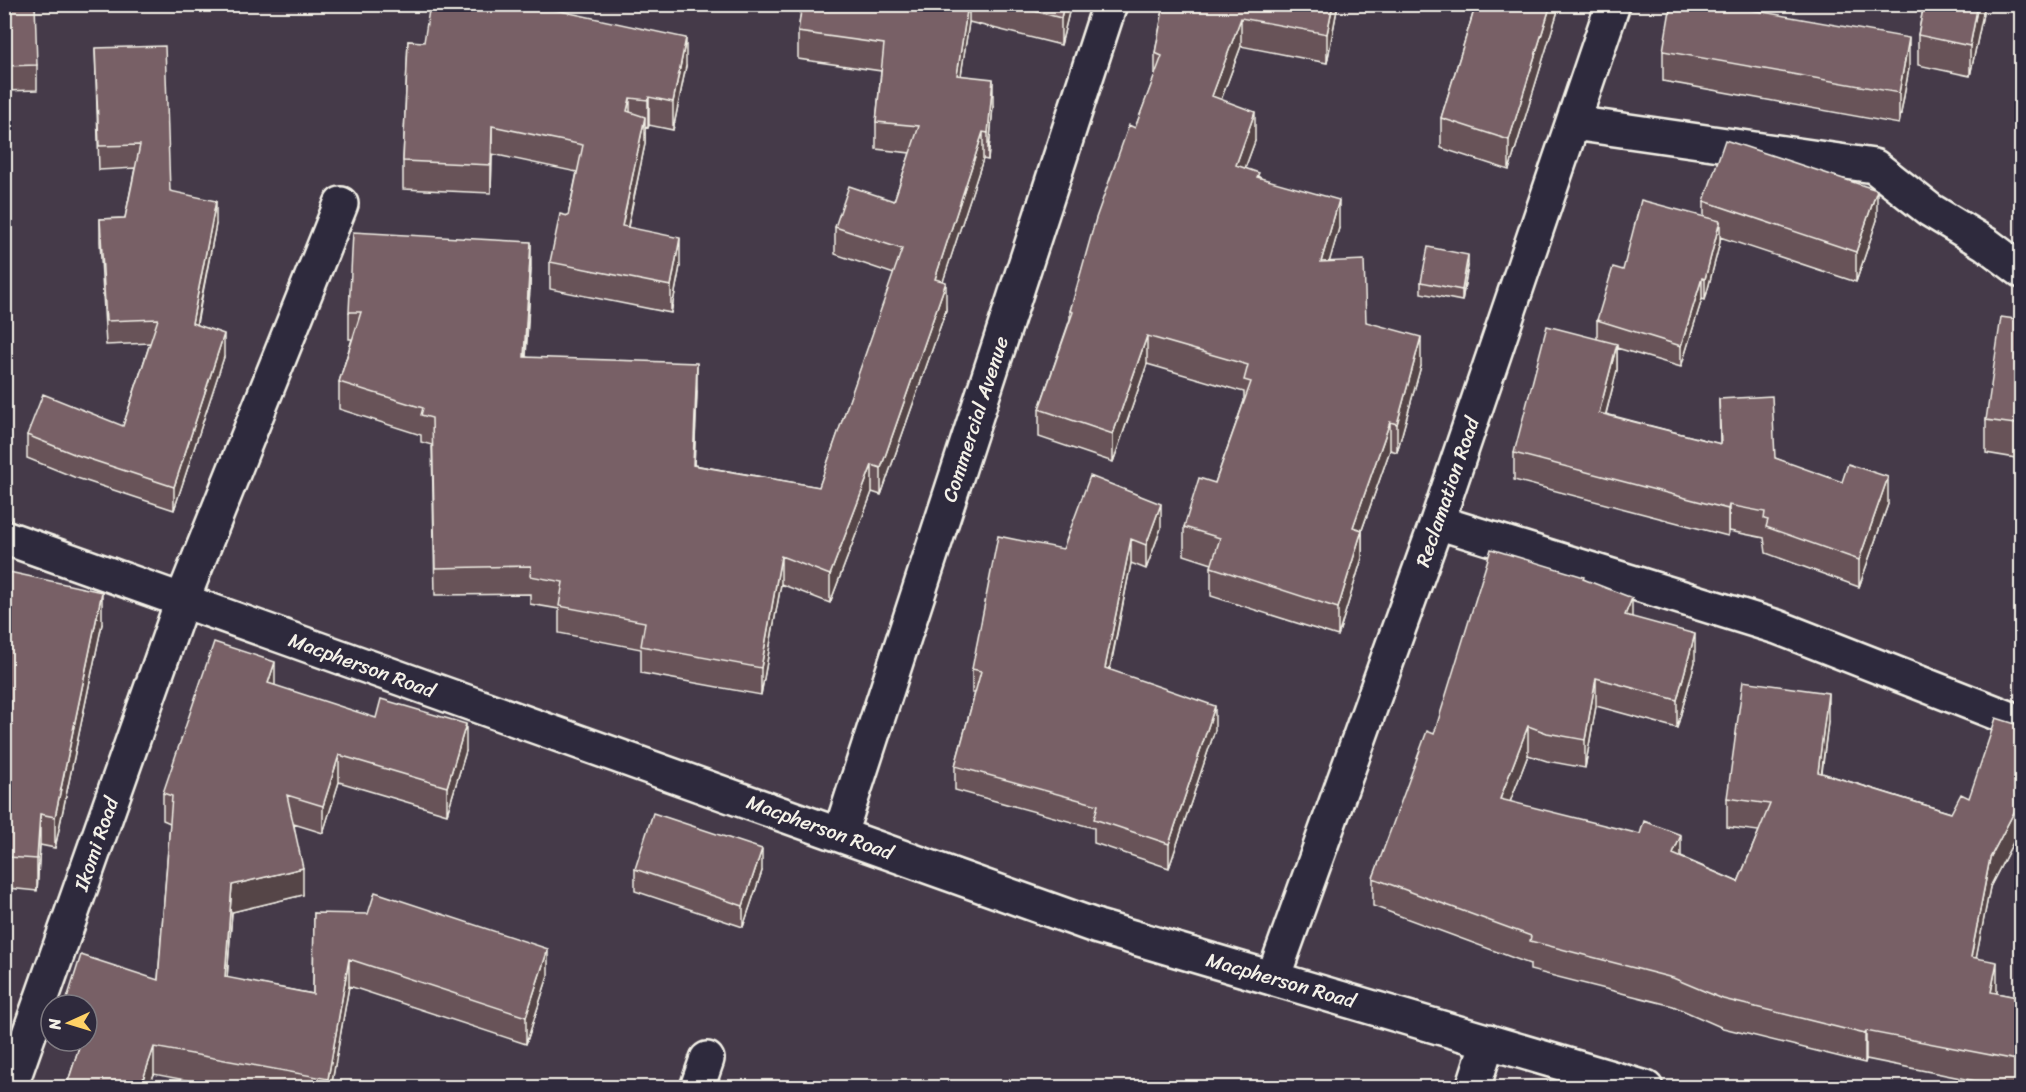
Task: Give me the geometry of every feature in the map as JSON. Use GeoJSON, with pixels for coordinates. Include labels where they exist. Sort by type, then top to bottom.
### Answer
{"type":"FeatureCollection","features":[{"type":"Feature","properties":{"kind":"street","name":"Commercial Avenue"},"geometry":{"type":"LineString","coordinates":[[840,834],[1110,4]]}},
{"type":"Feature","properties":{"kind":"street","name":"Reclamation Road"},"geometry":{"type":"LineString","coordinates":[[1273,978],[1437,522],[1613,4]]}},
{"type":"Feature","properties":{"kind":"street"},"geometry":{"type":"LineString","coordinates":[[1573,123],[1874,166],[1930,210],[1986,244],[2022,271]]}},
{"type":"Feature","properties":{"kind":"street","name":"Ikomi Road"},"geometry":{"type":"LineString","coordinates":[[10,1088],[182,601],[341,204]]}},
{"type":"Feature","properties":{"kind":"street"},"geometry":{"type":"LineString","coordinates":[[1437,522],[1777,627],[2022,723]]}},
{"type":"Feature","properties":{"kind":"street","name":"Macpherson Road"},"geometry":{"type":"LineString","coordinates":[[4,537],[1098,927],[1646,1088]]}},
{"type":"Feature","properties":{"kind":"street"},"geometry":{"type":"LineString","coordinates":[[1473,1088],[1488,1041]]}},
{"type":"Feature","properties":{"kind":"building"},"geometry":{"type":"Polygon","coordinates":[[[4,4],[35,4],[37,65],[4,66],[4,4]]]}},
{"type":"Feature","properties":{"kind":"building"},"geometry":{"type":"Polygon","coordinates":[[[430,4],[528,4],[686,38],[673,102],[649,97],[648,100],[630,98],[627,111],[645,117],[622,226],[680,238],[671,286],[550,262],[560,214],[568,216],[583,145],[492,126],[491,165],[403,161],[408,41],[424,42],[430,4]]]}},
{"type":"Feature","properties":{"kind":"building"},"geometry":{"type":"Polygon","coordinates":[[[802,4],[968,4],[957,75],[993,79],[988,133],[983,132],[935,279],[946,282],[881,468],[872,465],[830,575],[781,556],[761,668],[641,646],[645,622],[559,606],[563,582],[530,576],[531,566],[435,568],[432,418],[421,415],[423,408],[339,382],[361,312],[349,312],[353,232],[531,242],[524,357],[697,363],[693,465],[819,487],[902,249],[835,227],[849,186],[894,201],[919,126],[876,122],[884,44],[798,32],[802,4]]]}},
{"type":"Feature","properties":{"kind":"building"},"geometry":{"type":"Polygon","coordinates":[[[1008,4],[1064,4],[1061,18],[1008,4]]]}},
{"type":"Feature","properties":{"kind":"building"},"geometry":{"type":"Polygon","coordinates":[[[1164,4],[1333,4],[1327,34],[1241,18],[1212,96],[1255,112],[1236,165],[1259,173],[1257,177],[1339,200],[1321,262],[1364,260],[1366,322],[1421,337],[1397,424],[1390,422],[1353,527],[1362,530],[1338,608],[1211,567],[1220,538],[1184,527],[1199,478],[1215,483],[1251,382],[1244,380],[1248,365],[1147,336],[1113,434],[1039,409],[1073,312],[1070,311],[1096,218],[1129,125],[1135,128],[1162,56],[1155,53],[1164,4]]]}},
{"type":"Feature","properties":{"kind":"building"},"geometry":{"type":"Polygon","coordinates":[[[1476,4],[1551,4],[1509,140],[1441,118],[1476,4]]]}},
{"type":"Feature","properties":{"kind":"building"},"geometry":{"type":"Polygon","coordinates":[[[1671,4],[1718,4],[1909,38],[1899,93],[1663,51],[1671,4]]]}},
{"type":"Feature","properties":{"kind":"building"},"geometry":{"type":"Polygon","coordinates":[[[1924,4],[1978,4],[1970,46],[1918,35],[1924,4]]]}},
{"type":"Feature","properties":{"kind":"building"},"geometry":{"type":"Polygon","coordinates":[[[165,46],[170,191],[216,201],[192,323],[224,334],[174,487],[74,454],[27,435],[43,394],[123,426],[158,319],[106,321],[100,219],[125,218],[140,145],[99,146],[95,48],[165,46]]]}},
{"type":"Feature","properties":{"kind":"building"},"geometry":{"type":"Polygon","coordinates":[[[1725,140],[1877,190],[1856,252],[1704,201],[1725,140]]]}},
{"type":"Feature","properties":{"kind":"building"},"geometry":{"type":"Polygon","coordinates":[[[1641,200],[1720,221],[1705,279],[1702,278],[1681,346],[1597,320],[1613,267],[1623,270],[1641,200]]]}},
{"type":"Feature","properties":{"kind":"building"},"geometry":{"type":"Polygon","coordinates":[[[1428,247],[1468,255],[1462,290],[1421,282],[1428,247]]]}},
{"type":"Feature","properties":{"kind":"building"},"geometry":{"type":"Polygon","coordinates":[[[2001,317],[2022,320],[2022,425],[1986,420],[2001,317]]]}},
{"type":"Feature","properties":{"kind":"building"},"geometry":{"type":"Polygon","coordinates":[[[1547,326],[1617,344],[1599,413],[1721,444],[1719,399],[1772,396],[1775,458],[1842,482],[1848,464],[1888,477],[1859,560],[1766,527],[1768,520],[1764,519],[1765,512],[1729,505],[1728,509],[1514,453],[1547,326]]]}},
{"type":"Feature","properties":{"kind":"building"},"geometry":{"type":"Polygon","coordinates":[[[1090,476],[1161,504],[1146,545],[1131,539],[1105,668],[1215,706],[1169,844],[1094,819],[1098,805],[955,766],[981,671],[972,669],[998,536],[1063,549],[1090,476]]]}},
{"type":"Feature","properties":{"kind":"building"},"geometry":{"type":"Polygon","coordinates":[[[1491,549],[1584,577],[1583,579],[1632,598],[1625,615],[1695,634],[1677,700],[1596,678],[1585,740],[1547,733],[1528,726],[1500,799],[1640,834],[1644,821],[1681,835],[1673,854],[1738,882],[1770,804],[1727,798],[1743,681],[1828,693],[1818,772],[1951,813],[1961,794],[1969,798],[1996,718],[2022,726],[2022,797],[1990,858],[1971,957],[1997,962],[1991,992],[2022,998],[2022,1061],[1866,1031],[1865,1034],[1723,999],[1673,978],[1530,941],[1531,936],[1373,878],[1427,731],[1434,734],[1491,549]]]}},
{"type":"Feature","properties":{"kind":"building"},"geometry":{"type":"Polygon","coordinates":[[[9,572],[102,592],[55,817],[40,814],[37,859],[8,857],[4,862],[4,582],[7,582],[9,572]]]}},
{"type":"Feature","properties":{"kind":"building"},"geometry":{"type":"Polygon","coordinates":[[[214,642],[275,662],[268,683],[376,718],[381,699],[466,724],[447,787],[339,755],[323,806],[287,795],[303,868],[232,885],[225,977],[313,994],[314,913],[368,914],[375,892],[548,949],[526,1017],[349,959],[328,1079],[154,1047],[140,1088],[66,1088],[77,1053],[99,1053],[99,993],[69,993],[81,955],[158,980],[172,796],[163,793],[214,642]]]}},
{"type":"Feature","properties":{"kind":"building"},"geometry":{"type":"Polygon","coordinates":[[[653,813],[762,849],[743,906],[635,869],[653,813]]]}}]}
